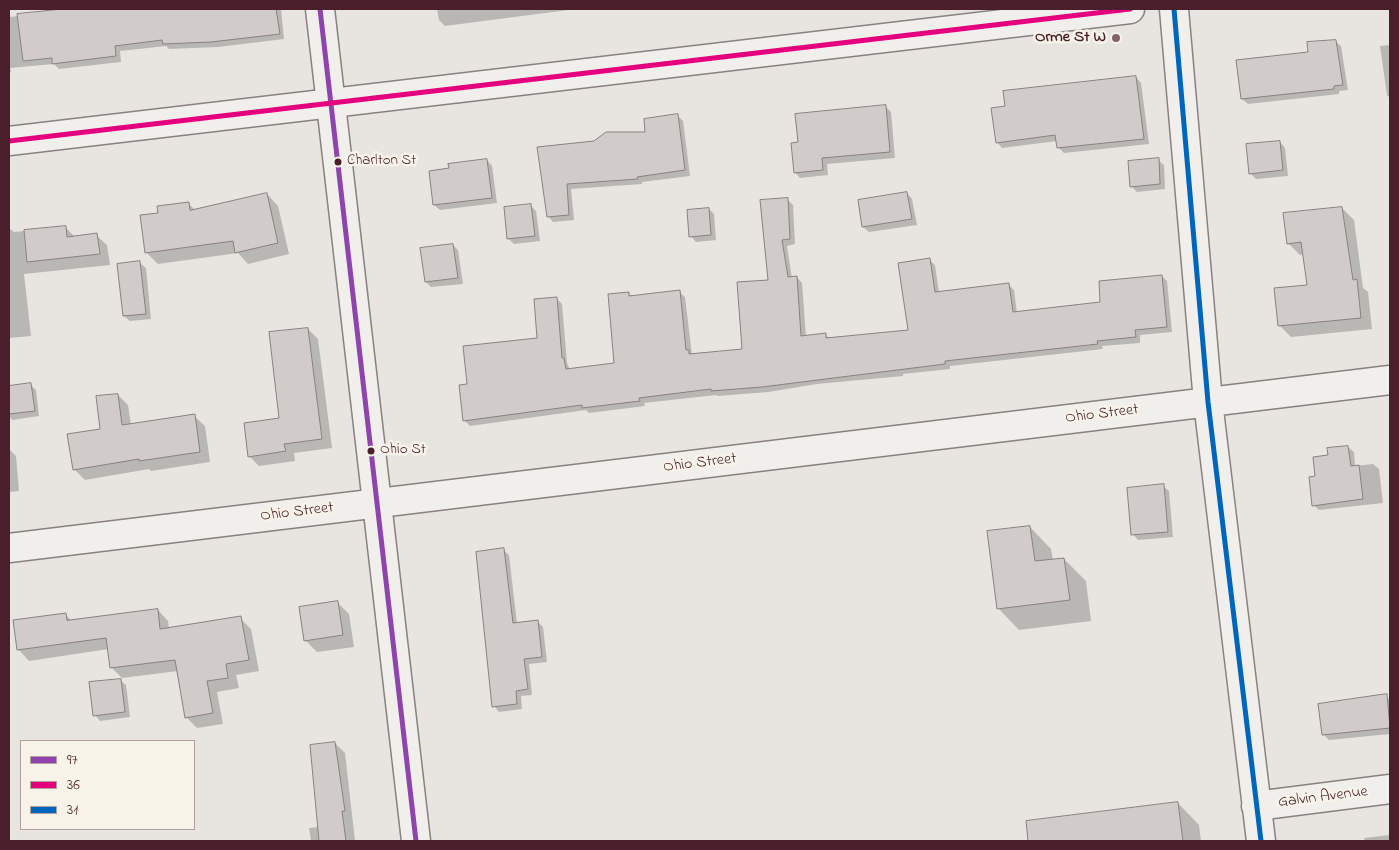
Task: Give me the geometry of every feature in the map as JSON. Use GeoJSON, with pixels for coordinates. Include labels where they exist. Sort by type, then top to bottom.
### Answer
{"type":"FeatureCollection","features":[{"type":"Feature","properties":{"kind":"street"},"geometry":{"type":"LineString","coordinates":[[320,9],[416,841]]}},
{"type":"Feature","properties":{"kind":"street"},"geometry":{"type":"LineString","coordinates":[[9,141],[1130,9]]}},
{"type":"Feature","properties":{"kind":"street"},"geometry":{"type":"LineString","coordinates":[[1174,9],[1208,402],[1261,841]]}},
{"type":"Feature","properties":{"kind":"street","name":"Ohio Street"},"geometry":{"type":"LineString","coordinates":[[9,548],[1390,380]]}},
{"type":"Feature","properties":{"kind":"street","name":"Galvin Avenue"},"geometry":{"type":"LineString","coordinates":[[1256,806],[1390,790]]}},
{"type":"Feature","properties":{"kind":"building"},"geometry":{"type":"Polygon","coordinates":[[[63,9],[276,9],[280,34],[211,42],[163,44],[162,40],[115,46],[116,56],[52,64],[52,58],[23,61],[17,14],[63,9]]]}},
{"type":"Feature","properties":{"kind":"building"},"geometry":{"type":"Polygon","coordinates":[[[1336,40],[1343,85],[1334,86],[1334,89],[1241,99],[1236,60],[1308,52],[1307,42],[1336,40]]]}},
{"type":"Feature","properties":{"kind":"building"},"geometry":{"type":"Polygon","coordinates":[[[1136,76],[1144,139],[1057,148],[1055,135],[996,143],[991,108],[1005,106],[1003,91],[1136,76]]]}},
{"type":"Feature","properties":{"kind":"building"},"geometry":{"type":"Polygon","coordinates":[[[886,105],[890,152],[822,158],[823,170],[794,173],[791,143],[798,142],[795,114],[886,105]]]}},
{"type":"Feature","properties":{"kind":"building"},"geometry":{"type":"Polygon","coordinates":[[[678,114],[685,170],[637,177],[638,179],[567,184],[569,215],[547,217],[537,147],[594,141],[606,132],[645,132],[644,119],[678,114]]]}},
{"type":"Feature","properties":{"kind":"building"},"geometry":{"type":"Polygon","coordinates":[[[1280,141],[1283,170],[1249,174],[1246,144],[1280,141]]]}},
{"type":"Feature","properties":{"kind":"building"},"geometry":{"type":"Polygon","coordinates":[[[1159,158],[1160,184],[1130,187],[1128,161],[1159,158]]]}},
{"type":"Feature","properties":{"kind":"building"},"geometry":{"type":"Polygon","coordinates":[[[487,159],[492,198],[433,205],[429,171],[449,168],[448,164],[487,159]]]}},
{"type":"Feature","properties":{"kind":"building"},"geometry":{"type":"Polygon","coordinates":[[[907,192],[912,219],[862,227],[858,200],[907,192]]]}},
{"type":"Feature","properties":{"kind":"building"},"geometry":{"type":"Polygon","coordinates":[[[267,193],[278,243],[235,253],[233,241],[145,253],[140,215],[158,213],[157,206],[189,202],[190,210],[267,193]]]}},
{"type":"Feature","properties":{"kind":"building"},"geometry":{"type":"Polygon","coordinates":[[[788,198],[790,239],[782,240],[788,277],[797,276],[801,336],[826,333],[826,338],[908,330],[898,263],[930,258],[935,292],[1009,283],[1013,312],[1100,302],[1099,281],[1162,275],[1167,327],[1135,330],[1136,337],[1097,341],[1098,344],[945,361],[945,364],[762,387],[711,391],[711,389],[639,398],[640,401],[582,408],[582,405],[463,421],[459,385],[467,384],[463,346],[537,338],[534,299],[557,297],[562,358],[564,358],[566,369],[614,363],[608,294],[629,292],[629,296],[680,290],[686,350],[689,350],[689,354],[742,349],[737,282],[768,280],[760,200],[788,198]]]}},
{"type":"Feature","properties":{"kind":"building"},"geometry":{"type":"Polygon","coordinates":[[[531,204],[535,236],[507,239],[504,207],[531,204]]]}},
{"type":"Feature","properties":{"kind":"building"},"geometry":{"type":"Polygon","coordinates":[[[1342,207],[1353,280],[1357,279],[1361,318],[1278,326],[1274,288],[1307,285],[1301,242],[1287,244],[1283,213],[1342,207]]]}},
{"type":"Feature","properties":{"kind":"building"},"geometry":{"type":"Polygon","coordinates":[[[709,208],[711,235],[689,237],[687,210],[709,208]]]}},
{"type":"Feature","properties":{"kind":"building"},"geometry":{"type":"Polygon","coordinates":[[[66,226],[67,237],[97,233],[100,254],[27,262],[24,230],[66,226]]]}},
{"type":"Feature","properties":{"kind":"building"},"geometry":{"type":"Polygon","coordinates":[[[453,244],[458,278],[425,282],[420,248],[453,244]]]}},
{"type":"Feature","properties":{"kind":"building"},"geometry":{"type":"Polygon","coordinates":[[[140,261],[146,314],[123,316],[117,264],[140,261]]]}},
{"type":"Feature","properties":{"kind":"building"},"geometry":{"type":"Polygon","coordinates":[[[308,328],[322,439],[284,444],[286,451],[248,457],[244,423],[279,418],[269,332],[308,328]]]}},
{"type":"Feature","properties":{"kind":"building"},"geometry":{"type":"Polygon","coordinates":[[[31,383],[35,411],[9,414],[9,386],[31,383]]]}},
{"type":"Feature","properties":{"kind":"building"},"geometry":{"type":"Polygon","coordinates":[[[118,394],[122,425],[195,414],[200,452],[139,461],[139,459],[73,470],[67,434],[100,429],[96,396],[118,394]]]}},
{"type":"Feature","properties":{"kind":"building"},"geometry":{"type":"Polygon","coordinates":[[[1348,446],[1351,466],[1359,465],[1363,499],[1312,506],[1309,477],[1315,476],[1313,457],[1328,455],[1327,448],[1348,446]]]}},
{"type":"Feature","properties":{"kind":"building"},"geometry":{"type":"Polygon","coordinates":[[[1164,484],[1168,532],[1131,535],[1127,488],[1164,484]]]}},
{"type":"Feature","properties":{"kind":"building"},"geometry":{"type":"Polygon","coordinates":[[[1030,526],[1035,561],[1064,558],[1070,600],[997,609],[987,531],[1030,526]]]}},
{"type":"Feature","properties":{"kind":"building"},"geometry":{"type":"Polygon","coordinates":[[[504,548],[513,623],[538,620],[542,657],[524,659],[528,689],[516,691],[517,704],[492,707],[476,552],[504,548]]]}},
{"type":"Feature","properties":{"kind":"building"},"geometry":{"type":"Polygon","coordinates":[[[338,601],[343,635],[304,641],[299,607],[338,601]]]}},
{"type":"Feature","properties":{"kind":"building"},"geometry":{"type":"Polygon","coordinates":[[[158,609],[160,629],[241,616],[249,660],[226,664],[228,678],[207,681],[213,713],[185,718],[175,660],[110,668],[106,638],[17,650],[13,620],[66,613],[67,620],[158,609]]]}},
{"type":"Feature","properties":{"kind":"building"},"geometry":{"type":"Polygon","coordinates":[[[121,679],[125,712],[93,716],[89,682],[121,679]]]}},
{"type":"Feature","properties":{"kind":"building"},"geometry":{"type":"Polygon","coordinates":[[[1387,694],[1390,728],[1322,735],[1318,704],[1387,694]]]}},
{"type":"Feature","properties":{"kind":"building"},"geometry":{"type":"Polygon","coordinates":[[[335,742],[345,811],[342,811],[346,841],[319,841],[310,745],[335,742]]]}},
{"type":"Feature","properties":{"kind":"building"},"geometry":{"type":"Polygon","coordinates":[[[1178,802],[1183,841],[1028,841],[1026,821],[1178,802]]]}},
{"type":"Feature","properties":{"kind":"transit line","name":"97"},"geometry":{"type":"LineString","coordinates":[[320,9],[416,841]]}},
{"type":"Feature","properties":{"kind":"transit line","name":"36"},"geometry":{"type":"LineString","coordinates":[[9,141],[1130,9]]}},
{"type":"Feature","properties":{"kind":"transit line","name":"31"},"geometry":{"type":"LineString","coordinates":[[1174,9],[1208,402],[1261,841]]}},
{"type":"Feature","properties":{"kind":"place","name":"Orme St W"},"geometry":{"type":"Point","coordinates":[1116,38]}},
{"type":"Feature","properties":{"kind":"place","name":"Charlton St"},"geometry":{"type":"Point","coordinates":[338,162]}},
{"type":"Feature","properties":{"kind":"place","name":"Ohio St"},"geometry":{"type":"Point","coordinates":[371,451]}}]}
